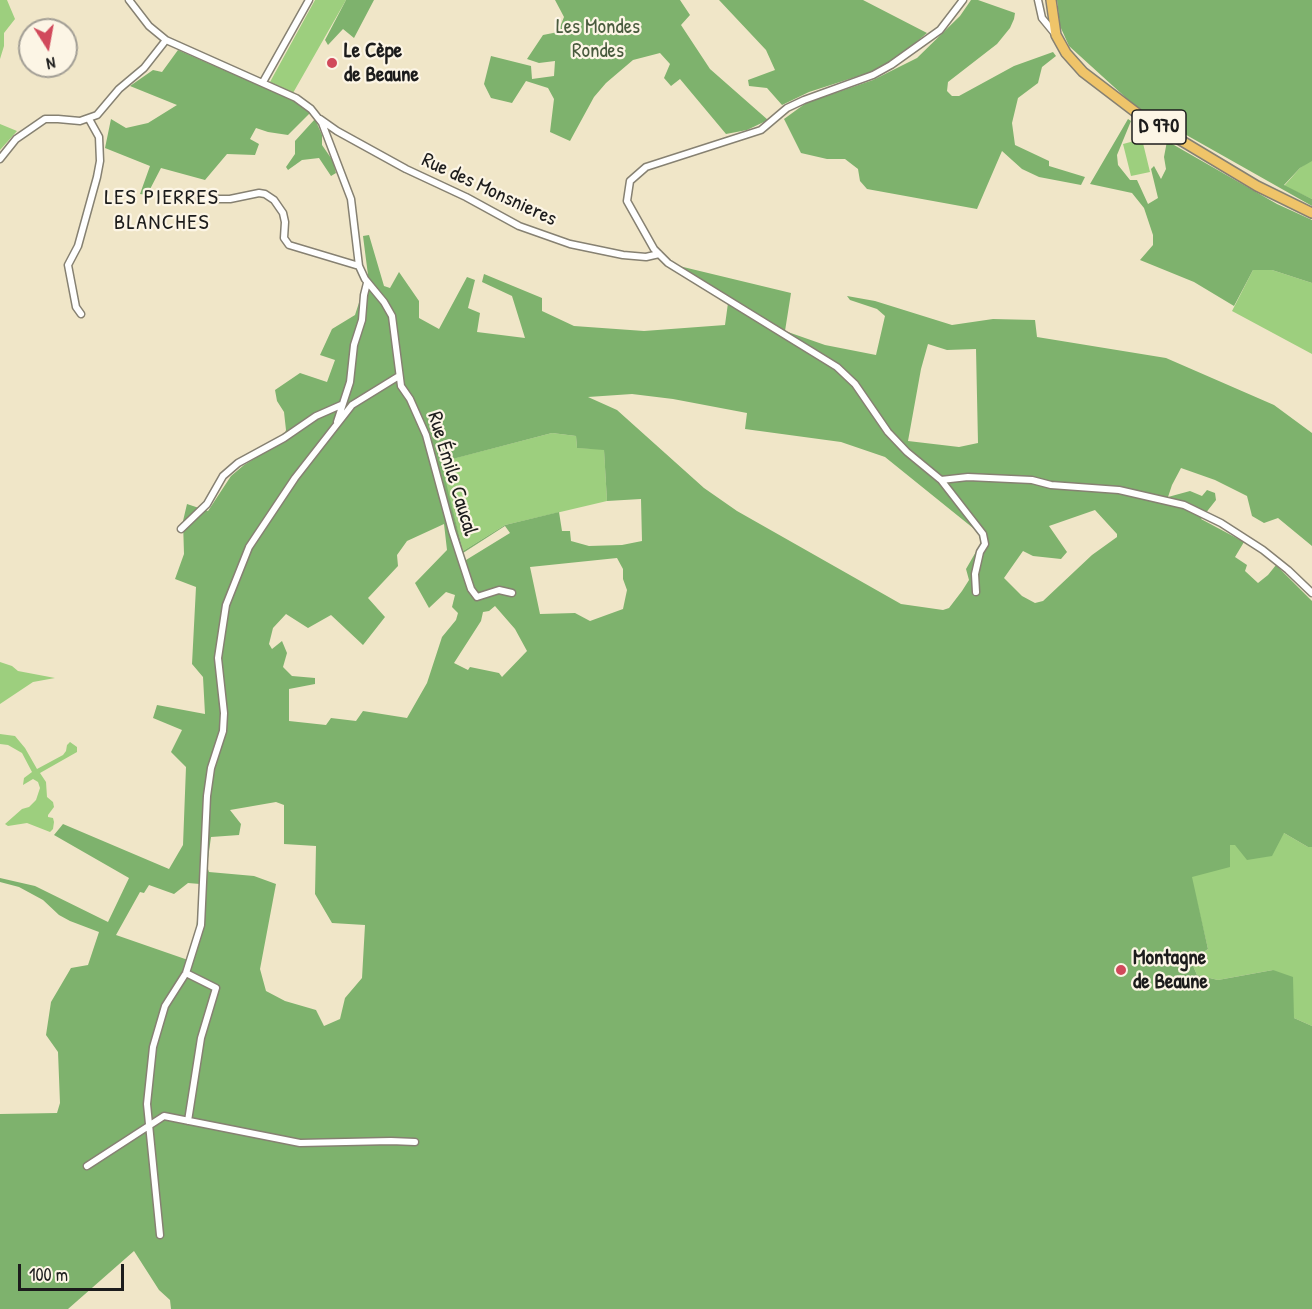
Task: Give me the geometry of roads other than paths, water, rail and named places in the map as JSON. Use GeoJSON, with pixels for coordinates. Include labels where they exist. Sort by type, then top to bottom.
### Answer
{"type":"FeatureCollection","features":[{"type":"Feature","properties":{"kind":"main road","name":"D 970"},"geometry":{"type":"LineString","coordinates":[[1051,0],[1056,35],[1066,53],[1083,72],[1142,117],[1257,186],[1312,213]]}},
{"type":"Feature","properties":{"kind":"street","name":"Rue des Monsnieres"},"geometry":{"type":"LineString","coordinates":[[129,0],[149,26],[166,40],[296,98],[337,131],[519,226],[570,244],[613,253],[646,258],[659,254]]}},
{"type":"Feature","properties":{"kind":"street"},"geometry":{"type":"LineString","coordinates":[[263,82],[309,0]]}},
{"type":"Feature","properties":{"kind":"street"},"geometry":{"type":"LineString","coordinates":[[963,0],[940,30],[873,75],[787,108],[761,130],[646,167],[630,180],[627,201],[654,249],[668,263],[837,367],[855,384],[888,432],[907,452],[941,480],[963,510],[973,519],[985,541],[976,566],[976,592]]}},
{"type":"Feature","properties":{"kind":"street"},"geometry":{"type":"LineString","coordinates":[[1038,0],[1042,18],[1056,35]]}},
{"type":"Feature","properties":{"kind":"street"},"geometry":{"type":"LineString","coordinates":[[0,159],[16,139],[45,119],[58,118],[80,122],[101,112],[119,89],[144,68],[166,40]]}},
{"type":"Feature","properties":{"kind":"street"},"geometry":{"type":"LineString","coordinates":[[317,116],[325,130],[351,199],[359,266],[367,283],[362,320],[354,345],[350,382],[341,405],[337,426]]}},
{"type":"Feature","properties":{"kind":"street"},"geometry":{"type":"LineString","coordinates":[[81,314],[76,307],[68,265],[78,246],[100,161],[99,137],[89,119]]}},
{"type":"Feature","properties":{"kind":"street"},"geometry":{"type":"LineString","coordinates":[[200,199],[230,199],[259,193],[265,194],[274,200],[283,213],[284,238],[289,245],[359,266]]}},
{"type":"Feature","properties":{"kind":"street","name":"Rue Émile Caucal"},"geometry":{"type":"LineString","coordinates":[[367,283],[387,307],[394,325],[401,386],[410,399],[426,435],[456,545],[471,589],[477,597],[499,590],[512,593]]}},
{"type":"Feature","properties":{"kind":"street"},"geometry":{"type":"LineString","coordinates":[[160,1235],[147,1104],[153,1047],[165,1006],[186,974],[201,925],[207,796],[211,768],[223,731],[224,713],[218,658],[226,604],[249,547],[295,478],[352,405],[399,376]]}},
{"type":"Feature","properties":{"kind":"street"},"geometry":{"type":"LineString","coordinates":[[181,529],[207,504],[223,476],[238,463],[284,438],[316,416],[341,405]]}},
{"type":"Feature","properties":{"kind":"street"},"geometry":{"type":"LineString","coordinates":[[941,480],[968,477],[1032,480],[1051,485],[1119,490],[1184,505],[1221,524],[1263,550],[1288,570],[1312,594]]}},
{"type":"Feature","properties":{"kind":"street"},"geometry":{"type":"LineString","coordinates":[[186,974],[216,988],[201,1038],[188,1121]]}},
{"type":"Feature","properties":{"kind":"street"},"geometry":{"type":"LineString","coordinates":[[87,1166],[164,1116],[300,1143],[415,1142]]}},
{"type":"Feature","properties":{"kind":"place","name":"Le Cèpe de Beaune"},"geometry":{"type":"Point","coordinates":[332,63]}},
{"type":"Feature","properties":{"kind":"place","name":"Montagne de Beaune"},"geometry":{"type":"Point","coordinates":[1121,970]}},
{"type":"Feature","properties":{"kind":"district","name":"LES PIERRES BLANCHES"},"geometry":{"type":"Point","coordinates":[162,210]}},
{"type":"Feature","properties":{"kind":"park label","name":"Les Mondes Rondes"},"geometry":{"type":"Point","coordinates":[598,39]}}]}
